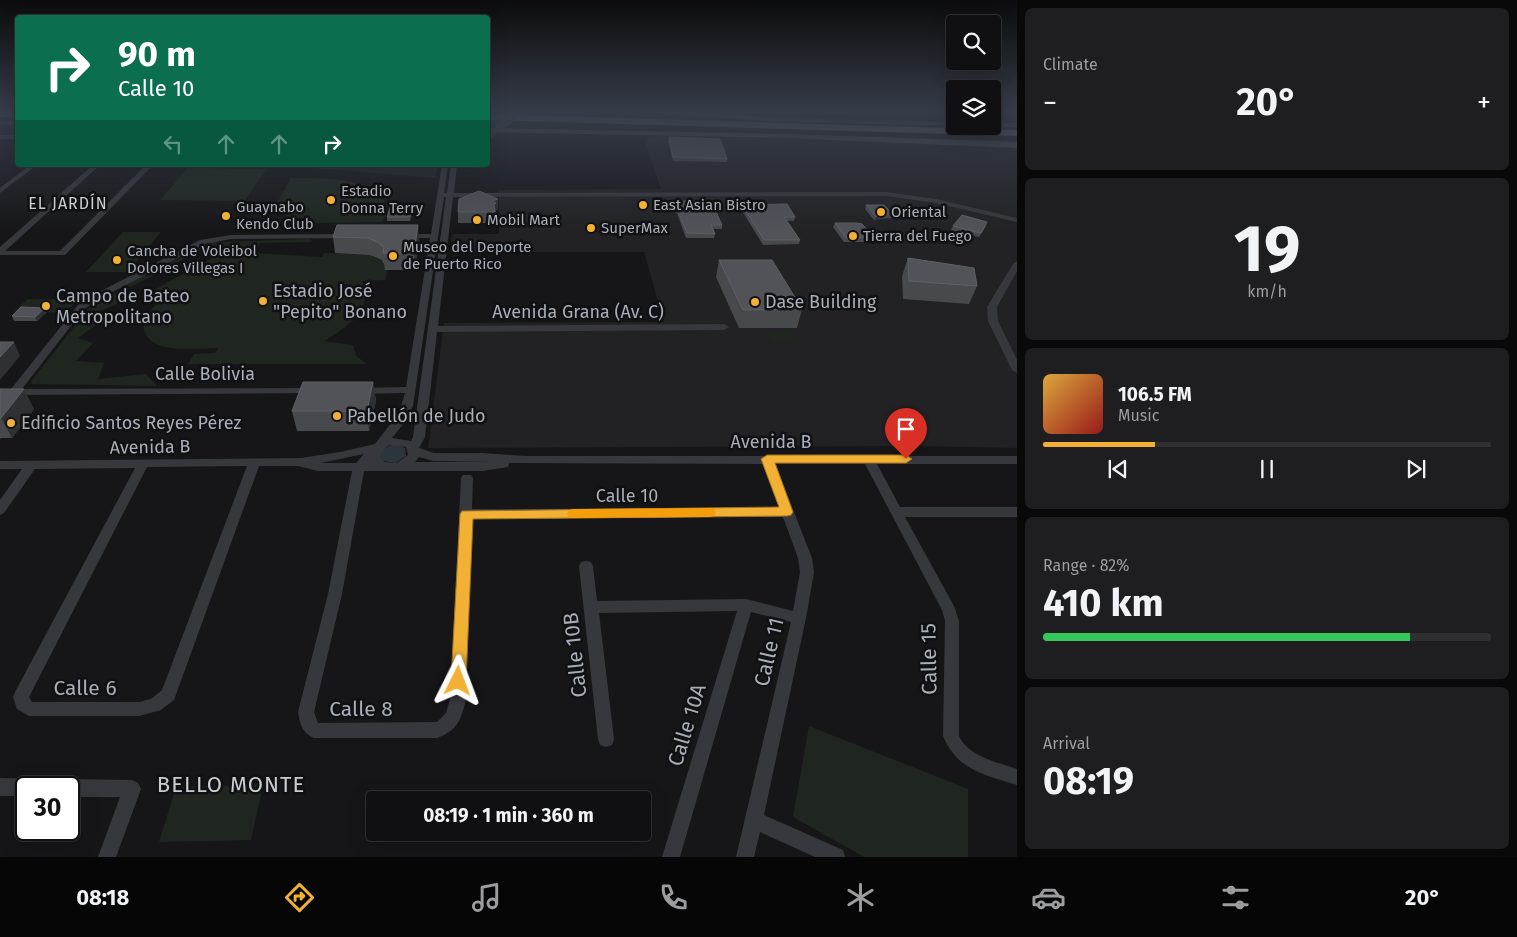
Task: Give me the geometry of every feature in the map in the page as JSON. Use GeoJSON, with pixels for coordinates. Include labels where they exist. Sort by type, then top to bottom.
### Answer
{"type":"FeatureCollection","features":[{"type":"Feature","properties":{"kind":"street"},"geometry":{"type":"LineString","coordinates":[[0,191],[31,167]]}},
{"type":"Feature","properties":{"kind":"street"},"geometry":{"type":"LineString","coordinates":[[0,252],[96,167]]}},
{"type":"Feature","properties":{"kind":"street"},"geometry":{"type":"LineString","coordinates":[[0,252],[62,253],[148,167]]}},
{"type":"Feature","properties":{"kind":"street"},"geometry":{"type":"LineString","coordinates":[[378,448],[374,460],[385,467],[401,466],[412,458],[419,437],[432,329],[445,167]]}},
{"type":"Feature","properties":{"kind":"street"},"geometry":{"type":"LineString","coordinates":[[359,467],[364,459],[378,448],[406,412],[434,236],[453,167]]}},
{"type":"Feature","properties":{"kind":"street"},"geometry":{"type":"LineString","coordinates":[[444,195],[886,194],[936,201],[1017,220]]}},
{"type":"Feature","properties":{"kind":"street"},"geometry":{"type":"LineString","coordinates":[[14,392],[81,307],[100,295],[203,242],[228,237],[356,236]]}},
{"type":"Feature","properties":{"kind":"street"},"geometry":{"type":"LineString","coordinates":[[390,236],[434,236]]}},
{"type":"Feature","properties":{"kind":"street"},"geometry":{"type":"LineString","coordinates":[[1017,264],[992,307],[993,321],[1017,370]]}},
{"type":"Feature","properties":{"kind":"street","name":"Avenida Grana (Av. C)"},"geometry":{"type":"LineString","coordinates":[[432,329],[724,328]]}},
{"type":"Feature","properties":{"kind":"street"},"geometry":{"type":"LineString","coordinates":[[345,391],[410,390]]}},
{"type":"Feature","properties":{"kind":"street","name":"Calle Bolivia"},"geometry":{"type":"LineString","coordinates":[[0,392],[327,391]]}},
{"type":"Feature","properties":{"kind":"street"},"geometry":{"type":"LineString","coordinates":[[378,448],[398,441],[407,443],[414,450]]}},
{"type":"Feature","properties":{"kind":"street","name":"Avenida B"},"geometry":{"type":"LineString","coordinates":[[0,465],[301,462],[378,448]]}},
{"type":"Feature","properties":{"kind":"street","name":"Avenida B"},"geometry":{"type":"LineString","coordinates":[[414,450],[433,457],[525,460],[1017,460]]}},
{"type":"Feature","properties":{"kind":"street","name":"Calle 11"},"geometry":{"type":"LineString","coordinates":[[745,857],[799,618],[807,572],[805,558],[767,459]]}},
{"type":"Feature","properties":{"kind":"street","name":"Calle 15"},"geometry":{"type":"LineString","coordinates":[[868,459],[949,610],[952,621],[952,742],[957,750],[968,758],[1017,777]]}},
{"type":"Feature","properties":{"kind":"street","name":"Avenida B"},"geometry":{"type":"LineString","coordinates":[[401,466],[483,467],[525,460]]}},
{"type":"Feature","properties":{"kind":"street","name":"Avenida B"},"geometry":{"type":"LineString","coordinates":[[301,462],[318,467],[385,467]]}},
{"type":"Feature","properties":{"kind":"street","name":"Calle 6"},"geometry":{"type":"LineString","coordinates":[[143,464],[21,697],[23,704],[29,709],[139,709],[155,705],[168,695],[254,463]]}},
{"type":"Feature","properties":{"kind":"street"},"geometry":{"type":"LineString","coordinates":[[0,510],[31,465]]}},
{"type":"Feature","properties":{"kind":"street","name":"Calle 8"},"geometry":{"type":"LineString","coordinates":[[359,467],[335,594],[306,712],[308,724],[314,730],[437,730],[446,727],[453,718],[458,699],[467,478]]}},
{"type":"Feature","properties":{"kind":"street","name":"Calle 10"},"geometry":{"type":"LineString","coordinates":[[466,514],[787,512]]}},
{"type":"Feature","properties":{"kind":"street"},"geometry":{"type":"LineString","coordinates":[[898,512],[1017,512]]}},
{"type":"Feature","properties":{"kind":"street","name":"Calle 10B"},"geometry":{"type":"LineString","coordinates":[[586,566],[606,739]]}},
{"type":"Feature","properties":{"kind":"street"},"geometry":{"type":"LineString","coordinates":[[591,607],[746,605],[799,618]]}},
{"type":"Feature","properties":{"kind":"street","name":"Calle 10A"},"geometry":{"type":"LineString","coordinates":[[671,857],[746,605]]}},
{"type":"Feature","properties":{"kind":"street"},"geometry":{"type":"LineString","coordinates":[[0,787],[15,787]]}},
{"type":"Feature","properties":{"kind":"street"},"geometry":{"type":"LineString","coordinates":[[80,788],[132,789],[107,857]]}},
{"type":"Feature","properties":{"kind":"street"},"geometry":{"type":"LineString","coordinates":[[753,819],[836,857]]}},
{"type":"Feature","properties":{"kind":"shaded area"},"geometry":{"type":"Polygon","coordinates":[[[648,152],[1017,152],[1017,448],[915,446],[428,448],[444,323],[664,322],[644,252],[450,252],[452,234],[499,234],[499,190],[661,189],[648,152]]]}},
{"type":"Feature","properties":{"kind":"shaded area"},"geometry":{"type":"Polygon","coordinates":[[[301,167],[438,167],[436,178],[301,167]]]}},
{"type":"Feature","properties":{"kind":"shaded area"},"geometry":{"type":"Polygon","coordinates":[[[188,168],[266,169],[245,201],[160,200],[188,168]]]}},
{"type":"Feature","properties":{"kind":"shaded area","name":"Estadio Donna Terry"},"geometry":{"type":"Polygon","coordinates":[[[291,178],[341,180],[366,187],[384,201],[386,212],[383,222],[311,223],[313,218],[291,218],[283,214],[287,205],[276,205],[291,178]]]}},
{"type":"Feature","properties":{"kind":"shaded area"},"geometry":{"type":"Polygon","coordinates":[[[123,232],[161,232],[128,272],[86,272],[123,232]]]}},
{"type":"Feature","properties":{"kind":"shaded area","name":"Estadio José \"Pepito\" Bonano"},"geometry":{"type":"Polygon","coordinates":[[[312,240],[311,242],[260,243],[254,253],[322,257],[324,253],[372,254],[373,257],[383,259],[386,263],[386,280],[362,281],[365,291],[364,300],[356,317],[324,341],[353,345],[356,356],[367,364],[188,364],[194,354],[215,353],[218,348],[176,349],[165,347],[148,338],[144,329],[146,316],[162,300],[145,295],[225,251],[209,246],[131,287],[125,285],[212,242],[312,240]]]}},
{"type":"Feature","properties":{"kind":"shaded area"},"geometry":{"type":"Polygon","coordinates":[[[120,290],[117,304],[85,317],[96,325],[78,338],[93,343],[76,361],[104,363],[98,379],[146,374],[157,386],[31,384],[32,380],[89,308],[120,290]]]}},
{"type":"Feature","properties":{"kind":"shaded area","name":"Campo de Bateo Metropolitano"},"geometry":{"type":"Polygon","coordinates":[[[28,299],[77,300],[66,313],[14,311],[28,299]]]}},
{"type":"Feature","properties":{"kind":"shaded area"},"geometry":{"type":"Polygon","coordinates":[[[767,331],[791,331],[797,341],[772,342],[767,331]]]}},
{"type":"Feature","properties":{"kind":"shaded area"},"geometry":{"type":"Polygon","coordinates":[[[394,444],[405,448],[406,456],[396,463],[383,461],[379,455],[382,449],[394,444]]]}},
{"type":"Feature","properties":{"kind":"shaded area"},"geometry":{"type":"Polygon","coordinates":[[[809,726],[968,789],[968,857],[864,857],[793,817],[809,726]]]}},
{"type":"Feature","properties":{"kind":"shaded area"},"geometry":{"type":"Polygon","coordinates":[[[263,785],[251,840],[159,842],[176,787],[263,785]]]}},
{"type":"Feature","properties":{"kind":"building"},"geometry":{"type":"Polygon","coordinates":[[[672,152],[725,152],[727,159],[673,157],[672,152]]]}},
{"type":"Feature","properties":{"kind":"building"},"geometry":{"type":"Polygon","coordinates":[[[479,191],[498,199],[492,201],[496,203],[494,204],[495,212],[458,212],[459,199],[479,191]]]}},
{"type":"Feature","properties":{"kind":"building"},"geometry":{"type":"Polygon","coordinates":[[[674,201],[711,201],[722,225],[711,225],[715,234],[687,233],[674,201]]]}},
{"type":"Feature","properties":{"kind":"building"},"geometry":{"type":"Polygon","coordinates":[[[787,204],[795,217],[784,217],[800,240],[764,240],[742,205],[787,204]]]}},
{"type":"Feature","properties":{"kind":"building"},"geometry":{"type":"Polygon","coordinates":[[[391,205],[413,205],[410,217],[387,217],[391,205]]]}},
{"type":"Feature","properties":{"kind":"building"},"geometry":{"type":"Polygon","coordinates":[[[866,205],[884,205],[893,214],[879,214],[876,217],[866,205]]]}},
{"type":"Feature","properties":{"kind":"building"},"geometry":{"type":"Polygon","coordinates":[[[962,215],[987,222],[981,233],[953,226],[962,215]]]}},
{"type":"Feature","properties":{"kind":"building"},"geometry":{"type":"Polygon","coordinates":[[[835,223],[862,224],[874,237],[846,238],[835,223]]]}},
{"type":"Feature","properties":{"kind":"building"},"geometry":{"type":"Polygon","coordinates":[[[337,225],[418,225],[414,253],[383,253],[384,246],[368,238],[333,237],[337,225]]]}},
{"type":"Feature","properties":{"kind":"building"},"geometry":{"type":"Polygon","coordinates":[[[908,258],[974,268],[977,286],[909,281],[908,258]]]}},
{"type":"Feature","properties":{"kind":"building"},"geometry":{"type":"Polygon","coordinates":[[[719,260],[772,260],[802,309],[743,310],[719,260]]]}},
{"type":"Feature","properties":{"kind":"building"},"geometry":{"type":"Polygon","coordinates":[[[21,307],[45,308],[35,317],[12,316],[21,307]]]}},
{"type":"Feature","properties":{"kind":"building"},"geometry":{"type":"Polygon","coordinates":[[[0,342],[14,342],[0,357],[0,342]]]}},
{"type":"Feature","properties":{"kind":"building"},"geometry":{"type":"Polygon","coordinates":[[[303,382],[373,382],[367,411],[292,411],[303,382]]]}},
{"type":"Feature","properties":{"kind":"building"},"geometry":{"type":"Polygon","coordinates":[[[0,389],[24,389],[1,418],[0,418],[0,389]]]}},
{"type":"Feature","properties":{"kind":"slow traffic"},"geometry":{"type":"LineString","coordinates":[[573,514],[709,513]]}},
{"type":"Feature","properties":{"kind":"place","name":"Estadio Donna Terry"},"geometry":{"type":"Point","coordinates":[331,200]}},
{"type":"Feature","properties":{"kind":"place","name":"East Asian Bistro"},"geometry":{"type":"Point","coordinates":[643,205]}},
{"type":"Feature","properties":{"kind":"place","name":"Oriental"},"geometry":{"type":"Point","coordinates":[881,212]}},
{"type":"Feature","properties":{"kind":"place","name":"Guaynabo Kendo Club"},"geometry":{"type":"Point","coordinates":[226,216]}},
{"type":"Feature","properties":{"kind":"place","name":"Mobil Mart"},"geometry":{"type":"Point","coordinates":[477,220]}},
{"type":"Feature","properties":{"kind":"place","name":"SuperMax"},"geometry":{"type":"Point","coordinates":[591,228]}},
{"type":"Feature","properties":{"kind":"place","name":"Tierra del Fuego"},"geometry":{"type":"Point","coordinates":[853,236]}},
{"type":"Feature","properties":{"kind":"place","name":"Museo del Deporte de Puerto Rico"},"geometry":{"type":"Point","coordinates":[393,256]}},
{"type":"Feature","properties":{"kind":"place","name":"Cancha de Voleibol Dolores Villegas I"},"geometry":{"type":"Point","coordinates":[117,260]}},
{"type":"Feature","properties":{"kind":"place","name":"Estadio José \"Pepito\" Bonano"},"geometry":{"type":"Point","coordinates":[263,301]}},
{"type":"Feature","properties":{"kind":"place","name":"Dase Building"},"geometry":{"type":"Point","coordinates":[755,302]}},
{"type":"Feature","properties":{"kind":"place","name":"Campo de Bateo Metropolitano"},"geometry":{"type":"Point","coordinates":[46,306]}},
{"type":"Feature","properties":{"kind":"place","name":"Pabellón de Judo"},"geometry":{"type":"Point","coordinates":[337,416]}},
{"type":"Feature","properties":{"kind":"place","name":"Edificio Santos Reyes Pérez"},"geometry":{"type":"Point","coordinates":[11,423]}},
{"type":"Feature","properties":{"kind":"district","name":"EL JARDÍN"},"geometry":{"type":"Point","coordinates":[68,203]}},
{"type":"Feature","properties":{"kind":"district","name":"BELLO MONTE"},"geometry":{"type":"Point","coordinates":[231,784]}},
{"type":"Feature","properties":{"kind":"route"},"geometry":{"type":"LineString","coordinates":[[458,681],[466,514],[787,512],[767,459],[906,459]]}}]}
